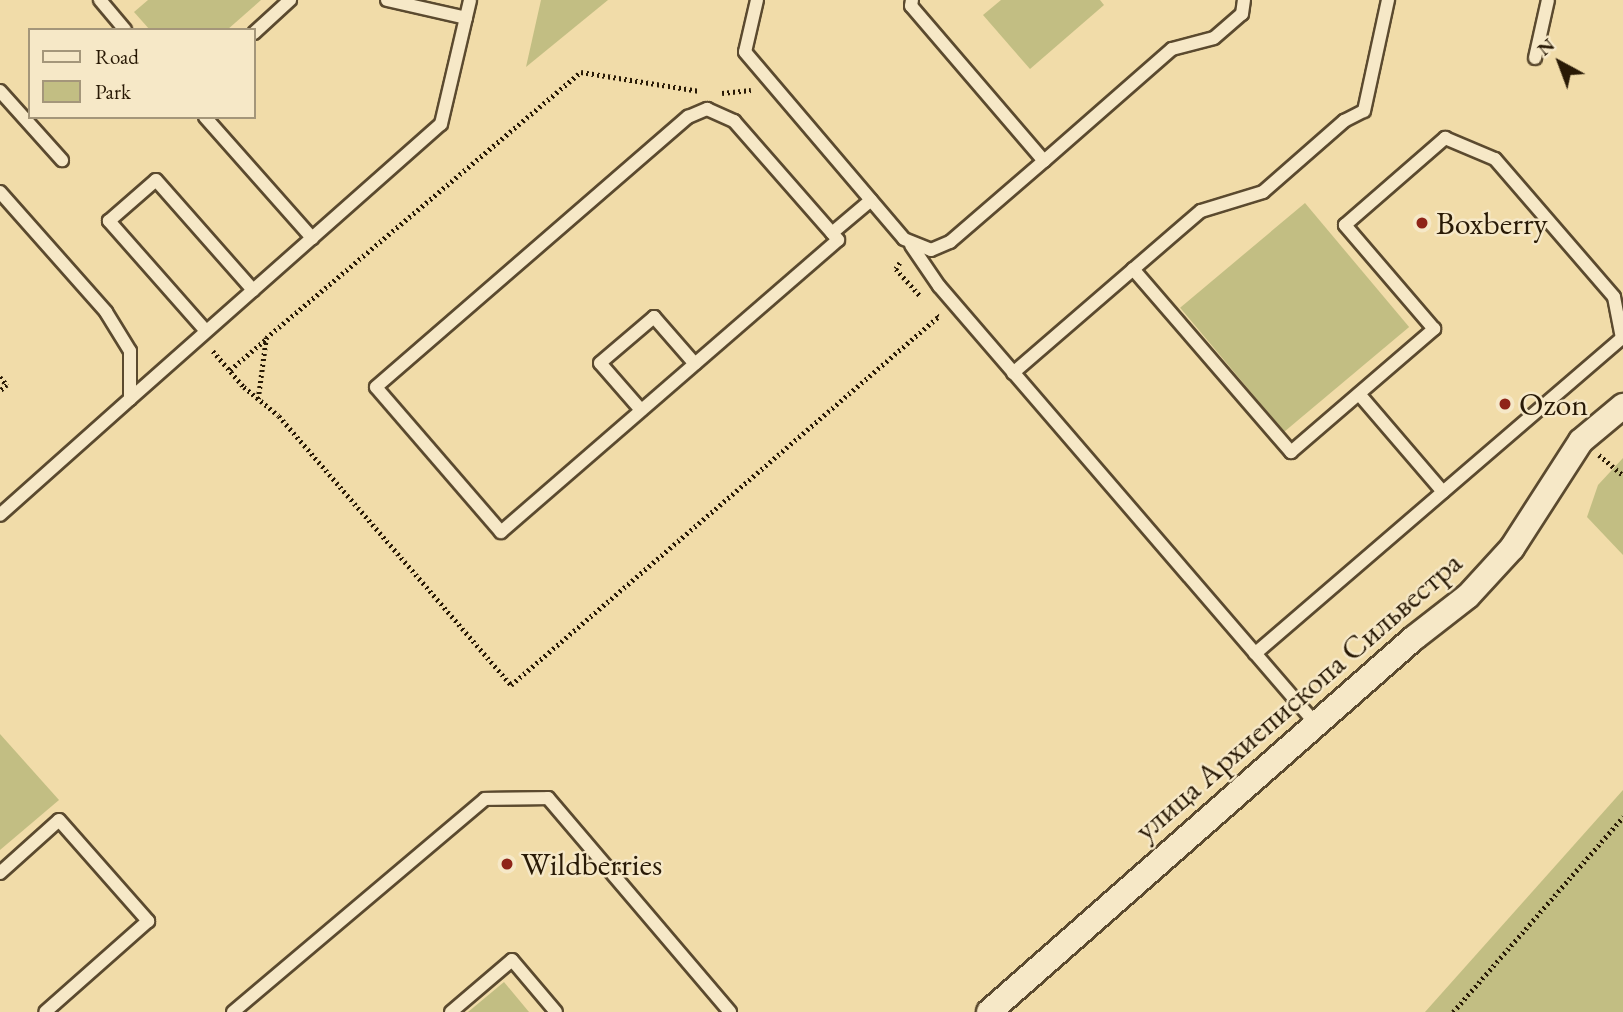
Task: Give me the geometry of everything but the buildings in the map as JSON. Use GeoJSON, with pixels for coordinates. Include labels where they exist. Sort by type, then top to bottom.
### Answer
{"type":"FeatureCollection","features":[{"type":"Feature","properties":{"kind":"street","name":"улица Архиепископа Сильвестра"},"geometry":{"type":"LineString","coordinates":[[989,1012],[1316,724],[1468,596],[1511,548],[1581,441],[1623,406]]}},
{"type":"Feature","properties":{"kind":"lane"},"geometry":{"type":"LineString","coordinates":[[100,0],[123,28]]}},
{"type":"Feature","properties":{"kind":"lane"},"geometry":{"type":"LineString","coordinates":[[256,31],[290,0]]}},
{"type":"Feature","properties":{"kind":"lane"},"geometry":{"type":"LineString","coordinates":[[387,0],[466,18]]}},
{"type":"Feature","properties":{"kind":"lane"},"geometry":{"type":"LineString","coordinates":[[0,514],[441,124],[470,0]]}},
{"type":"Feature","properties":{"kind":"lane"},"geometry":{"type":"LineString","coordinates":[[757,0],[745,52],[911,245],[939,286],[1316,724]]}},
{"type":"Feature","properties":{"kind":"lane"},"geometry":{"type":"LineString","coordinates":[[912,0],[911,6],[1044,161]]}},
{"type":"Feature","properties":{"kind":"lane"},"geometry":{"type":"LineString","coordinates":[[911,245],[931,250],[950,242],[1172,49],[1214,38],[1242,14],[1244,0]]}},
{"type":"Feature","properties":{"kind":"lane"},"geometry":{"type":"LineString","coordinates":[[1013,373],[1201,211],[1263,192],[1344,121],[1364,111],[1388,0]]}},
{"type":"Feature","properties":{"kind":"lane"},"geometry":{"type":"LineString","coordinates":[[1535,58],[1548,0]]}},
{"type":"Feature","properties":{"kind":"lane"},"geometry":{"type":"LineString","coordinates":[[0,90],[62,160]]}},
{"type":"Feature","properties":{"kind":"lane"},"geometry":{"type":"LineString","coordinates":[[717,110],[734,121],[838,240],[695,364],[500,531],[376,387],[697,112],[717,110]]}},
{"type":"Feature","properties":{"kind":"lane"},"geometry":{"type":"LineString","coordinates":[[207,119],[312,238]]}},
{"type":"Feature","properties":{"kind":"lane"},"geometry":{"type":"LineString","coordinates":[[1133,269],[1291,452],[1434,329],[1345,225],[1446,138],[1495,159],[1614,297],[1622,338],[1255,654]]}},
{"type":"Feature","properties":{"kind":"lane"},"geometry":{"type":"LineString","coordinates":[[206,331],[109,221],[156,180],[253,290]]}},
{"type":"Feature","properties":{"kind":"lane"},"geometry":{"type":"LineString","coordinates":[[0,192],[106,312],[130,351],[130,400]]}},
{"type":"Feature","properties":{"kind":"lane"},"geometry":{"type":"LineString","coordinates":[[832,233],[871,200]]}},
{"type":"Feature","properties":{"kind":"lane"},"geometry":{"type":"LineString","coordinates":[[641,410],[600,363],[654,317],[695,364]]}},
{"type":"Feature","properties":{"kind":"lane"},"geometry":{"type":"LineString","coordinates":[[1359,394],[1443,492]]}},
{"type":"Feature","properties":{"kind":"lane"},"geometry":{"type":"LineString","coordinates":[[233,1012],[485,799],[548,798],[730,1012]]}},
{"type":"Feature","properties":{"kind":"lane"},"geometry":{"type":"LineString","coordinates":[[0,873],[59,820],[148,921],[45,1012]]}},
{"type":"Feature","properties":{"kind":"lane"},"geometry":{"type":"LineString","coordinates":[[451,1012],[512,960],[556,1012]]}},
{"type":"Feature","properties":{"kind":"path"},"geometry":{"type":"LineString","coordinates":[[230,370],[581,72],[703,92]]}},
{"type":"Feature","properties":{"kind":"path"},"geometry":{"type":"LineString","coordinates":[[717,94],[774,86]]}},
{"type":"Feature","properties":{"kind":"path"},"geometry":{"type":"LineString","coordinates":[[257,399],[267,338]]}},
{"type":"Feature","properties":{"kind":"path"},"geometry":{"type":"LineString","coordinates":[[0,377],[7,385],[0,391]]}},
{"type":"Feature","properties":{"kind":"path"},"geometry":{"type":"LineString","coordinates":[[1453,1012],[1623,817]]}},
{"type":"Feature","properties":{"kind":"green space"},"geometry":{"type":"Polygon","coordinates":[[[148,0],[261,0],[229,28],[148,28],[134,12],[148,0]]]}},
{"type":"Feature","properties":{"kind":"green space"},"geometry":{"type":"Polygon","coordinates":[[[541,0],[608,0],[526,67],[541,0]]]}},
{"type":"Feature","properties":{"kind":"green space"},"geometry":{"type":"Polygon","coordinates":[[[1001,0],[1100,0],[1104,5],[1030,69],[983,15],[1001,0]]]}},
{"type":"Feature","properties":{"kind":"green space"},"geometry":{"type":"Polygon","coordinates":[[[1305,203],[1409,327],[1284,432],[1180,308],[1305,203]]]}},
{"type":"Feature","properties":{"kind":"green space"},"geometry":{"type":"Polygon","coordinates":[[[1623,458],[1623,555],[1587,517],[1598,485],[1623,458]]]}},
{"type":"Feature","properties":{"kind":"green space"},"geometry":{"type":"Polygon","coordinates":[[[0,734],[59,800],[0,850],[0,734]]]}},
{"type":"Feature","properties":{"kind":"green space"},"geometry":{"type":"Polygon","coordinates":[[[1623,790],[1623,1012],[1425,1012],[1623,790]]]}},
{"type":"Feature","properties":{"kind":"green space"},"geometry":{"type":"Polygon","coordinates":[[[504,982],[529,1012],[468,1012],[504,982]]]}},
{"type":"Feature","properties":{"kind":"place","name":"Boxberry"},"geometry":{"type":"Point","coordinates":[1422,223]}},
{"type":"Feature","properties":{"kind":"place","name":"Ozon"},"geometry":{"type":"Point","coordinates":[1505,404]}},
{"type":"Feature","properties":{"kind":"place","name":"Wildberries"},"geometry":{"type":"Point","coordinates":[507,864]}}]}
